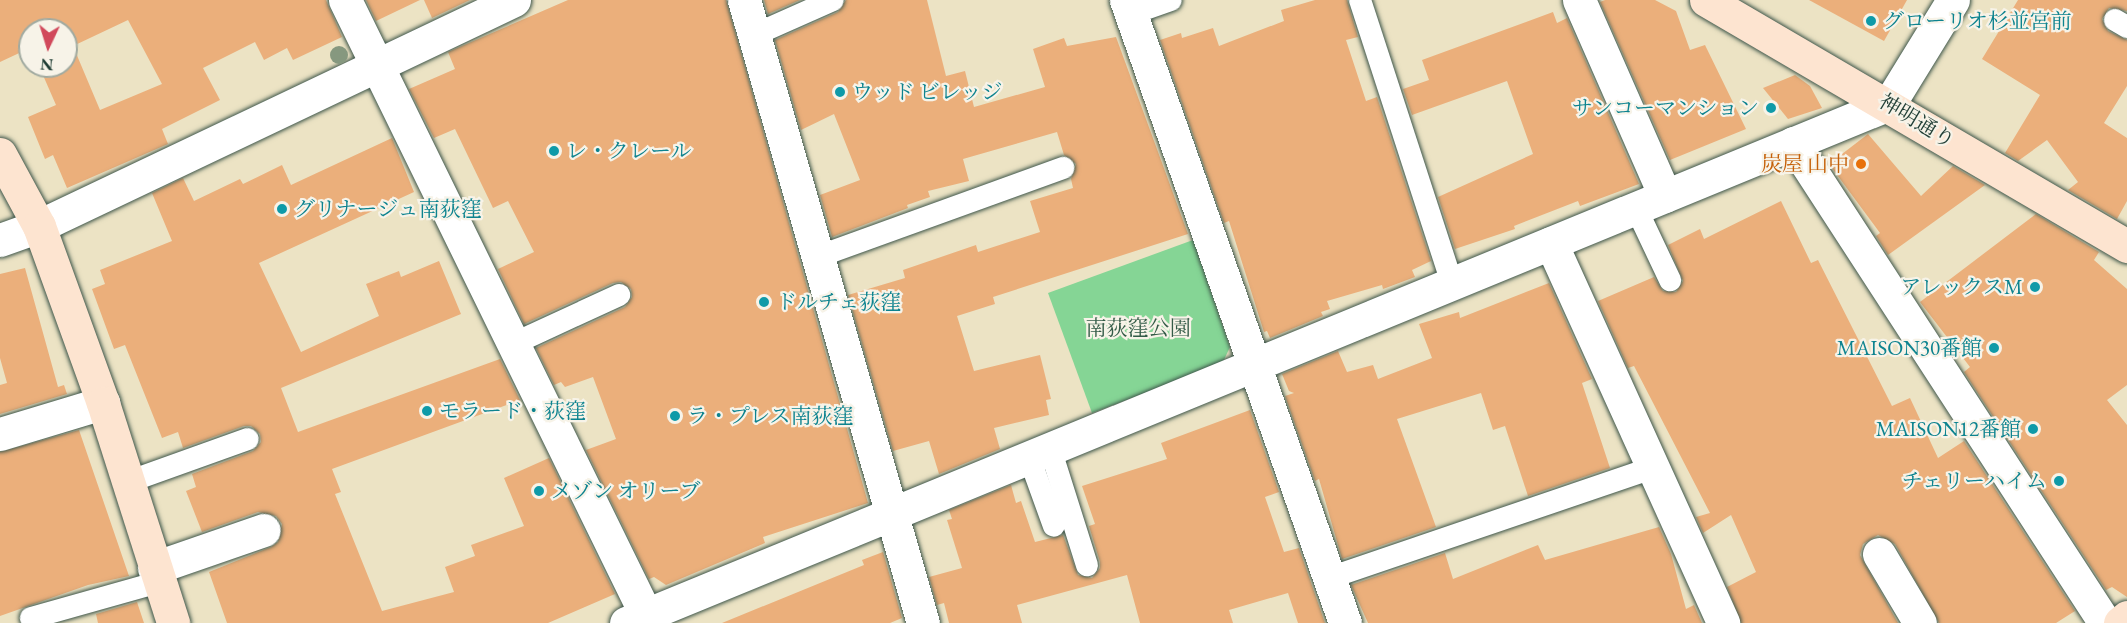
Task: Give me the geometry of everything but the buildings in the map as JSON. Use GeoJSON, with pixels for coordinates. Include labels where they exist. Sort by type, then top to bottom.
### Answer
{"type":"FeatureCollection","features":[{"type":"Feature","properties":{"kind":"street"},"geometry":{"type":"LineString","coordinates":[[345,0],[513,345],[641,620],[891,514],[1889,104],[1953,0]]}},
{"type":"Feature","properties":{"kind":"street"},"geometry":{"type":"LineString","coordinates":[[0,240],[39,226],[514,0]]}},
{"type":"Feature","properties":{"kind":"street"},"geometry":{"type":"LineString","coordinates":[[744,0],[923,623]]}},
{"type":"Feature","properties":{"kind":"street"},"geometry":{"type":"LineString","coordinates":[[1579,0],[1650,202]]}},
{"type":"Feature","properties":{"kind":"street","name":"神明通り"},"geometry":{"type":"LineString","coordinates":[[1706,0],[2125,240]]}},
{"type":"Feature","properties":{"kind":"street"},"geometry":{"type":"LineString","coordinates":[[1128,7],[1345,623]]}},
{"type":"Feature","properties":{"kind":"street"},"geometry":{"type":"LineString","coordinates":[[1794,143],[2105,623]]}},
{"type":"Feature","properties":{"kind":"street"},"geometry":{"type":"LineString","coordinates":[[0,154],[39,226],[103,403],[173,623]]}},
{"type":"Feature","properties":{"kind":"street"},"geometry":{"type":"LineString","coordinates":[[1551,243],[1723,623]]}},
{"type":"Feature","properties":{"kind":"street"},"geometry":{"type":"LineString","coordinates":[[0,434],[103,403]]}},
{"type":"Feature","properties":{"kind":"street"},"geometry":{"type":"LineString","coordinates":[[156,575],[264,530]]}},
{"type":"Feature","properties":{"kind":"street"},"geometry":{"type":"LineString","coordinates":[[1879,554],[1920,623]]}},
{"type":"Feature","properties":{"kind":"street"},"geometry":{"type":"LineString","coordinates":[[2120,623],[2127,617]]}},
{"type":"Feature","properties":{"kind":"lane"},"geometry":{"type":"LineString","coordinates":[[754,35],[833,0]]}},
{"type":"Feature","properties":{"kind":"lane"},"geometry":{"type":"LineString","coordinates":[[1128,7],[1171,0]]}},
{"type":"Feature","properties":{"kind":"lane"},"geometry":{"type":"LineString","coordinates":[[1360,0],[1452,283]]}},
{"type":"Feature","properties":{"kind":"lane"},"geometry":{"type":"LineString","coordinates":[[817,257],[1063,168]]}},
{"type":"Feature","properties":{"kind":"lane"},"geometry":{"type":"LineString","coordinates":[[1650,202],[1670,280]]}},
{"type":"Feature","properties":{"kind":"lane"},"geometry":{"type":"LineString","coordinates":[[513,345],[619,295]]}},
{"type":"Feature","properties":{"kind":"lane"},"geometry":{"type":"LineString","coordinates":[[128,482],[248,439]]}},
{"type":"Feature","properties":{"kind":"lane"},"geometry":{"type":"LineString","coordinates":[[1040,453],[1054,526]]}},
{"type":"Feature","properties":{"kind":"lane"},"geometry":{"type":"LineString","coordinates":[[1040,453],[1087,565]]}},
{"type":"Feature","properties":{"kind":"lane"},"geometry":{"type":"LineString","coordinates":[[1329,578],[1653,468]]}},
{"type":"Feature","properties":{"kind":"lane"},"geometry":{"type":"LineString","coordinates":[[31,618],[156,575]]}},
{"type":"Feature","properties":{"kind":"green space","name":"南荻窪公園"},"geometry":{"type":"Polygon","coordinates":[[[1193,240],[1230,347],[1222,364],[1092,413],[1048,293],[1193,240]]]}},
{"type":"Feature","properties":{"kind":"place","name":"グローリオ杉並宮前"},"geometry":{"type":"Point","coordinates":[1871,21]}},
{"type":"Feature","properties":{"kind":"place","name":"ウッド ビレッジ"},"geometry":{"type":"Point","coordinates":[840,92]}},
{"type":"Feature","properties":{"kind":"place","name":"サンコーマンション"},"geometry":{"type":"Point","coordinates":[1771,108]}},
{"type":"Feature","properties":{"kind":"place","name":"レ・クレール"},"geometry":{"type":"Point","coordinates":[554,151]}},
{"type":"Feature","properties":{"kind":"place","name":"炭屋 山中"},"geometry":{"type":"Point","coordinates":[1861,164]}},
{"type":"Feature","properties":{"kind":"place","name":"グリナージュ南荻窪"},"geometry":{"type":"Point","coordinates":[282,209]}},
{"type":"Feature","properties":{"kind":"place","name":"アレックスM"},"geometry":{"type":"Point","coordinates":[2035,287]}},
{"type":"Feature","properties":{"kind":"place","name":"ドルチェ荻窪"},"geometry":{"type":"Point","coordinates":[764,302]}},
{"type":"Feature","properties":{"kind":"place","name":"MAISON30番館"},"geometry":{"type":"Point","coordinates":[1994,348]}},
{"type":"Feature","properties":{"kind":"place","name":"モラード・荻窪"},"geometry":{"type":"Point","coordinates":[427,411]}},
{"type":"Feature","properties":{"kind":"place","name":"ラ・プレス南荻窪"},"geometry":{"type":"Point","coordinates":[675,416]}},
{"type":"Feature","properties":{"kind":"place","name":"MAISON12番館"},"geometry":{"type":"Point","coordinates":[2033,429]}},
{"type":"Feature","properties":{"kind":"place","name":"チェリーハイム"},"geometry":{"type":"Point","coordinates":[2059,481]}},
{"type":"Feature","properties":{"kind":"place","name":"メゾン オリーブ"},"geometry":{"type":"Point","coordinates":[539,491]}}]}
